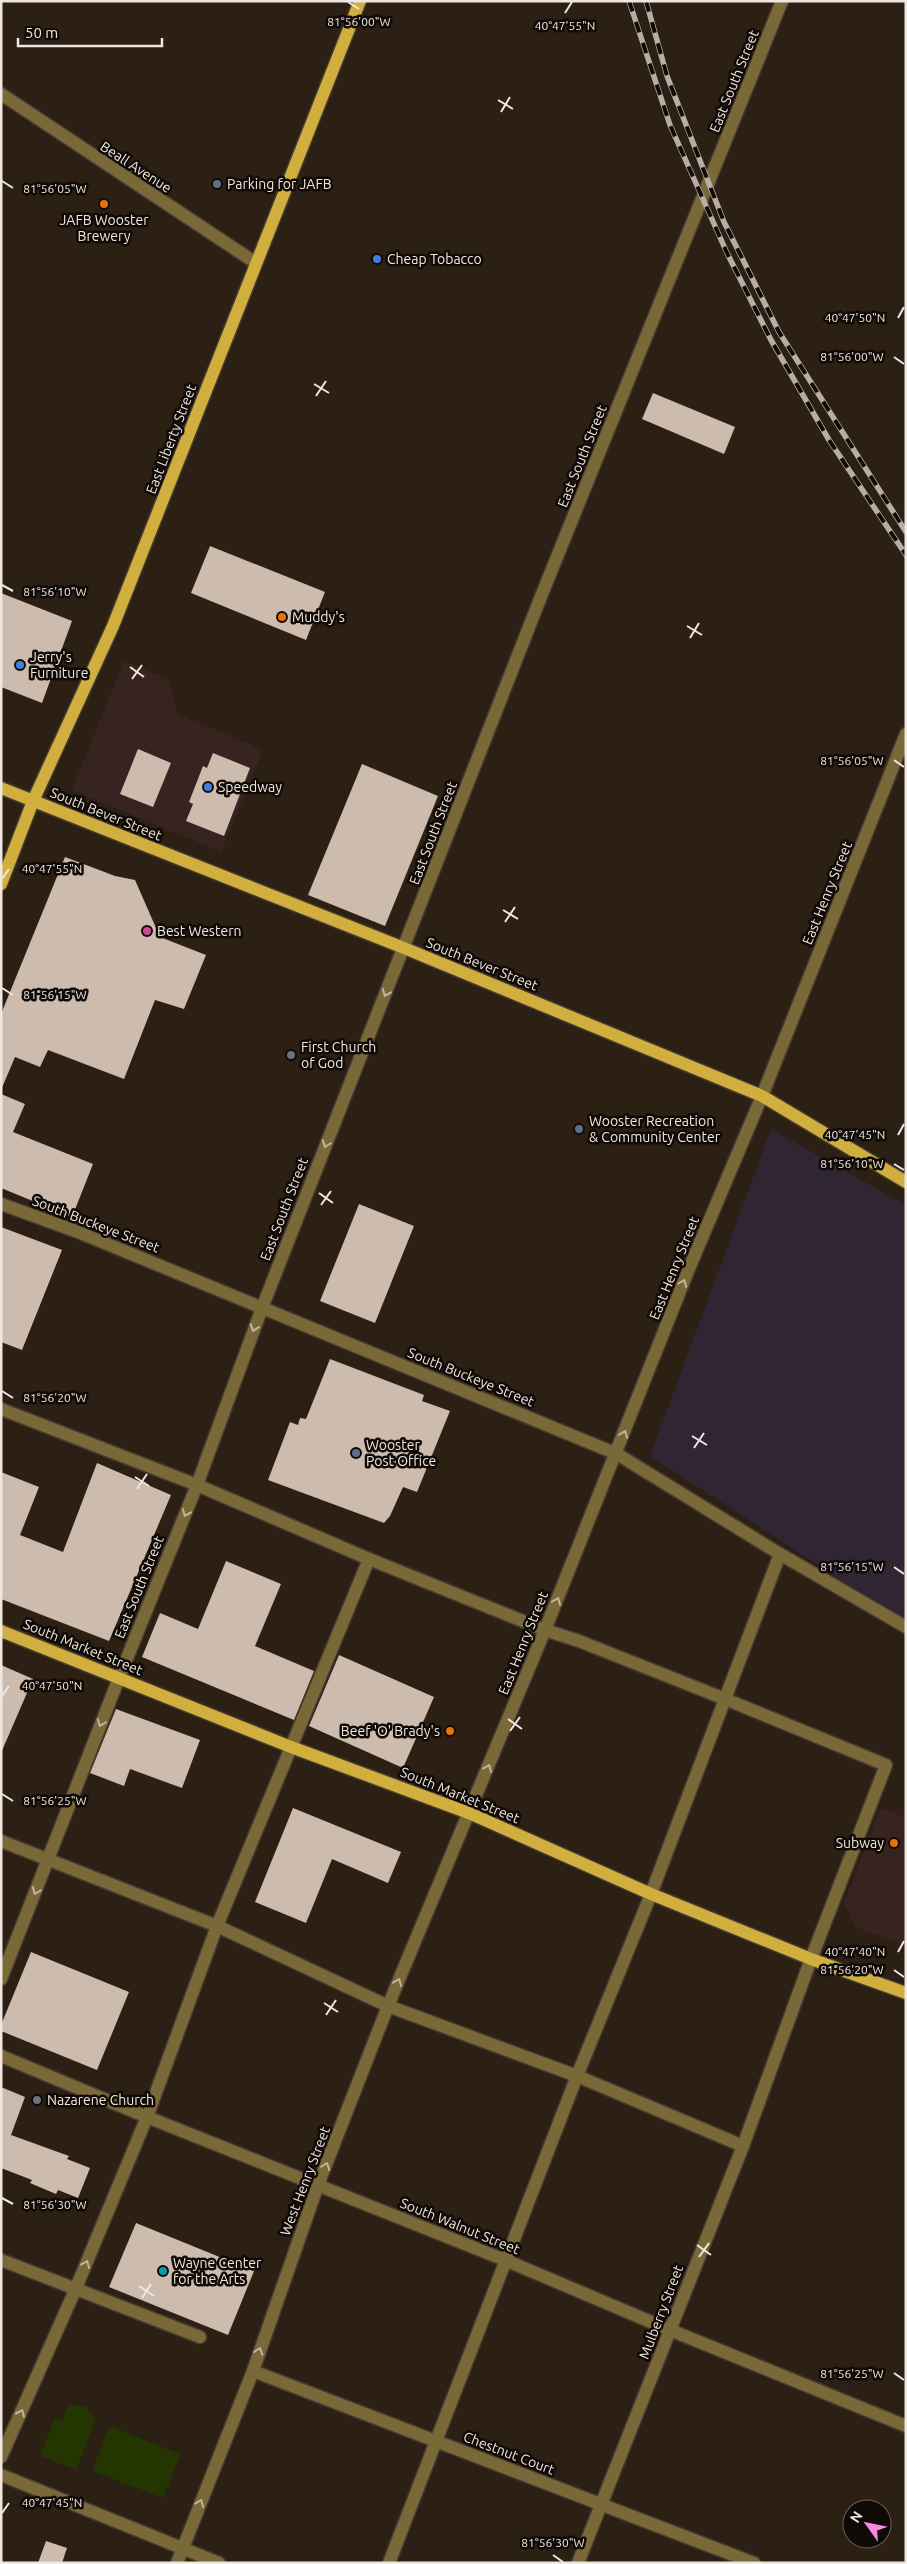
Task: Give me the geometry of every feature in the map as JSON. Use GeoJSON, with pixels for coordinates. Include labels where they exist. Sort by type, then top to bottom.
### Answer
{"type":"FeatureCollection","features":[{"type":"Feature","properties":{"kind":"main road","name":"East Liberty Street"},"geometry":{"type":"LineString","coordinates":[[1,884],[33,801],[113,626],[360,1]]}},
{"type":"Feature","properties":{"kind":"main road","name":"South Bever Street"},"geometry":{"type":"LineString","coordinates":[[1,788],[404,948],[762,1096],[906,1182]]}},
{"type":"Feature","properties":{"kind":"main road","name":"South Market Street"},"geometry":{"type":"LineString","coordinates":[[1,1631],[291,1747],[469,1813],[651,1894],[810,1958],[906,1993]]}},
{"type":"Feature","properties":{"kind":"street","name":"East South Street"},"geometry":{"type":"LineString","coordinates":[[1,1979],[118,1678],[197,1485],[262,1308],[542,594],[782,1]]}},
{"type":"Feature","properties":{"kind":"street","name":"Beall Avenue"},"geometry":{"type":"LineString","coordinates":[[1,94],[256,263]]}},
{"type":"Feature","properties":{"kind":"street","name":"East Henry Street"},"geometry":{"type":"LineString","coordinates":[[469,1813],[545,1630],[688,1271],[762,1096],[906,734]]}},
{"type":"Feature","properties":{"kind":"street","name":"South Buckeye Street"},"geometry":{"type":"LineString","coordinates":[[1,1204],[78,1232],[616,1454],[780,1554],[853,1594],[906,1627]]}},
{"type":"Feature","properties":{"kind":"street"},"geometry":{"type":"LineString","coordinates":[[1,1409],[197,1485],[369,1559],[545,1630],[579,1641],[724,1698]]}},
{"type":"Feature","properties":{"kind":"street"},"geometry":{"type":"LineString","coordinates":[[390,2563],[577,2076],[651,1894],[780,1554]]}},
{"type":"Feature","properties":{"kind":"street"},"geometry":{"type":"LineString","coordinates":[[1,2458],[76,2288],[147,2117],[217,1926],[369,1559]]}},
{"type":"Feature","properties":{"kind":"street","name":"Mulberry Street"},"geometry":{"type":"LineString","coordinates":[[578,2563],[742,2147],[810,1958],[886,1765],[724,1698]]}},
{"type":"Feature","properties":{"kind":"street","name":"West Henry Street"},"geometry":{"type":"LineString","coordinates":[[177,2563],[253,2371],[318,2185],[388,2006],[469,1813]]}},
{"type":"Feature","properties":{"kind":"street"},"geometry":{"type":"LineString","coordinates":[[1,1841],[217,1926],[388,2006],[577,2076],[742,2147]]}},
{"type":"Feature","properties":{"kind":"street","name":"South Walnut Street"},"geometry":{"type":"LineString","coordinates":[[1,2056],[147,2117],[506,2260],[670,2330],[906,2426]]}},
{"type":"Feature","properties":{"kind":"street"},"geometry":{"type":"LineString","coordinates":[[1,2260],[200,2336]]}},
{"type":"Feature","properties":{"kind":"street","name":"Chestnut Court"},"geometry":{"type":"LineString","coordinates":[[253,2371],[754,2563]]}},
{"type":"Feature","properties":{"kind":"street"},"geometry":{"type":"LineString","coordinates":[[1,2475],[219,2563]]}},
{"type":"Feature","properties":{"kind":"shaded area"},"geometry":{"type":"Polygon","coordinates":[[[124,661],[168,679],[178,714],[263,750],[221,852],[72,790],[124,661]]]}},
{"type":"Feature","properties":{"kind":"shaded area"},"geometry":{"type":"Polygon","coordinates":[[[771,1129],[906,1205],[906,1622],[650,1456],[771,1129]]]}},
{"type":"Feature","properties":{"kind":"shaded area"},"geometry":{"type":"Polygon","coordinates":[[[881,1808],[906,1818],[906,1945],[855,1927],[844,1903],[881,1808]]]}},
{"type":"Feature","properties":{"kind":"green space"},"geometry":{"type":"Polygon","coordinates":[[[85,2405],[96,2419],[76,2470],[40,2456],[55,2418],[62,2421],[68,2406],[85,2405]]]}},
{"type":"Feature","properties":{"kind":"green space"},"geometry":{"type":"Polygon","coordinates":[[[109,2426],[181,2454],[163,2498],[92,2471],[109,2426]]]}},
{"type":"Feature","properties":{"kind":"building"},"geometry":{"type":"Polygon","coordinates":[[[653,393],[735,427],[724,454],[642,419],[653,393]]]}},
{"type":"Feature","properties":{"kind":"building","name":"Muddy's"},"geometry":{"type":"Polygon","coordinates":[[[210,546],[325,592],[306,640],[191,593],[210,546]]]}},
{"type":"Feature","properties":{"kind":"building"},"geometry":{"type":"Polygon","coordinates":[[[1,593],[72,621],[42,703],[1,687],[1,593]]]}},
{"type":"Feature","properties":{"kind":"building"},"geometry":{"type":"Polygon","coordinates":[[[138,749],[171,763],[153,807],[120,794],[138,749]]]}},
{"type":"Feature","properties":{"kind":"building"},"geometry":{"type":"Polygon","coordinates":[[[213,753],[250,768],[224,836],[186,821],[193,804],[189,802],[203,766],[207,768],[213,753]]]}},
{"type":"Feature","properties":{"kind":"building"},"geometry":{"type":"Polygon","coordinates":[[[362,764],[438,796],[385,926],[308,895],[362,764]]]}},
{"type":"Feature","properties":{"kind":"building"},"geometry":{"type":"Polygon","coordinates":[[[65,857],[115,876],[135,880],[160,937],[206,955],[184,1009],[155,1000],[124,1079],[48,1050],[40,1067],[15,1057],[1,1090],[1,1014],[65,857]]]}},
{"type":"Feature","properties":{"kind":"building"},"geometry":{"type":"Polygon","coordinates":[[[1,1094],[25,1104],[13,1132],[93,1164],[72,1217],[1,1188],[1,1094]]]}},
{"type":"Feature","properties":{"kind":"building"},"geometry":{"type":"Polygon","coordinates":[[[359,1204],[414,1226],[375,1323],[320,1301],[359,1204]]]}},
{"type":"Feature","properties":{"kind":"building"},"geometry":{"type":"Polygon","coordinates":[[[1,1227],[62,1250],[22,1350],[1,1342],[1,1227]]]}},
{"type":"Feature","properties":{"kind":"building","name":"Wooster Post Office"},"geometry":{"type":"Polygon","coordinates":[[[330,1359],[424,1395],[422,1401],[450,1411],[417,1492],[403,1487],[390,1516],[384,1523],[268,1480],[290,1422],[298,1425],[300,1418],[306,1419],[330,1359]]]}},
{"type":"Feature","properties":{"kind":"building"},"geometry":{"type":"Polygon","coordinates":[[[97,1463],[171,1495],[109,1641],[1,1599],[1,1472],[39,1487],[20,1535],[63,1552],[97,1463]]]}},
{"type":"Feature","properties":{"kind":"building"},"geometry":{"type":"Polygon","coordinates":[[[226,1561],[281,1584],[255,1646],[314,1671],[294,1720],[142,1657],[160,1613],[198,1629],[226,1561]]]}},
{"type":"Feature","properties":{"kind":"building"},"geometry":{"type":"Polygon","coordinates":[[[339,1655],[434,1697],[403,1768],[309,1726],[339,1655]]]}},
{"type":"Feature","properties":{"kind":"building"},"geometry":{"type":"Polygon","coordinates":[[[1,1665],[33,1679],[1,1753],[1,1665]]]}},
{"type":"Feature","properties":{"kind":"building"},"geometry":{"type":"Polygon","coordinates":[[[116,1709],[200,1740],[182,1788],[130,1769],[124,1786],[90,1773],[116,1709]]]}},
{"type":"Feature","properties":{"kind":"building"},"geometry":{"type":"Polygon","coordinates":[[[293,1808],[401,1852],[388,1883],[332,1859],[306,1923],[255,1902],[293,1808]]]}},
{"type":"Feature","properties":{"kind":"building"},"geometry":{"type":"Polygon","coordinates":[[[31,1952],[129,1992],[97,2070],[1,2031],[1,2025],[31,1952]]]}},
{"type":"Feature","properties":{"kind":"building"},"geometry":{"type":"Polygon","coordinates":[[[1,2087],[25,2097],[11,2135],[69,2156],[67,2159],[90,2168],[78,2198],[58,2190],[56,2194],[30,2183],[32,2180],[1,2168],[1,2087]]]}},
{"type":"Feature","properties":{"kind":"building","name":"Wayne Center for the Arts"},"geometry":{"type":"Polygon","coordinates":[[[136,2223],[254,2271],[228,2335],[109,2287],[136,2223]]]}},
{"type":"Feature","properties":{"kind":"building"},"geometry":{"type":"Polygon","coordinates":[[[46,2541],[67,2548],[62,2563],[38,2563],[46,2541]]]}},
{"type":"Feature","properties":{"kind":"railway"},"geometry":{"type":"LineString","coordinates":[[629,1],[670,125],[727,253],[771,340],[829,440],[906,555]]}},
{"type":"Feature","properties":{"kind":"railway"},"geometry":{"type":"LineString","coordinates":[[646,1],[667,76],[724,222],[779,332],[906,532]]}},
{"type":"Feature","properties":{"kind":"place","name":"Parking for JAFB"},"geometry":{"type":"Point","coordinates":[217,184]}},
{"type":"Feature","properties":{"kind":"place","name":"JAFB Wooster Brewery"},"geometry":{"type":"Point","coordinates":[104,204]}},
{"type":"Feature","properties":{"kind":"place","name":"Cheap Tobacco"},"geometry":{"type":"Point","coordinates":[377,259]}},
{"type":"Feature","properties":{"kind":"place","name":"Muddy's"},"geometry":{"type":"Point","coordinates":[282,617]}},
{"type":"Feature","properties":{"kind":"place","name":"Jerry's Furniture"},"geometry":{"type":"Point","coordinates":[20,665]}},
{"type":"Feature","properties":{"kind":"place","name":"Speedway"},"geometry":{"type":"Point","coordinates":[208,787]}},
{"type":"Feature","properties":{"kind":"place","name":"Best Western"},"geometry":{"type":"Point","coordinates":[147,931]}},
{"type":"Feature","properties":{"kind":"place","name":"First Church of God"},"geometry":{"type":"Point","coordinates":[291,1055]}},
{"type":"Feature","properties":{"kind":"place","name":"Wooster Recreation & Community Center"},"geometry":{"type":"Point","coordinates":[579,1129]}},
{"type":"Feature","properties":{"kind":"place","name":"Wooster Post Office"},"geometry":{"type":"Point","coordinates":[356,1453]}},
{"type":"Feature","properties":{"kind":"place","name":"Beef 'O' Brady's"},"geometry":{"type":"Point","coordinates":[450,1731]}},
{"type":"Feature","properties":{"kind":"place","name":"Subway"},"geometry":{"type":"Point","coordinates":[894,1843]}},
{"type":"Feature","properties":{"kind":"place","name":"Nazarene Church"},"geometry":{"type":"Point","coordinates":[37,2100]}},
{"type":"Feature","properties":{"kind":"place","name":"Wayne Center for the Arts"},"geometry":{"type":"Point","coordinates":[163,2271]}}]}
